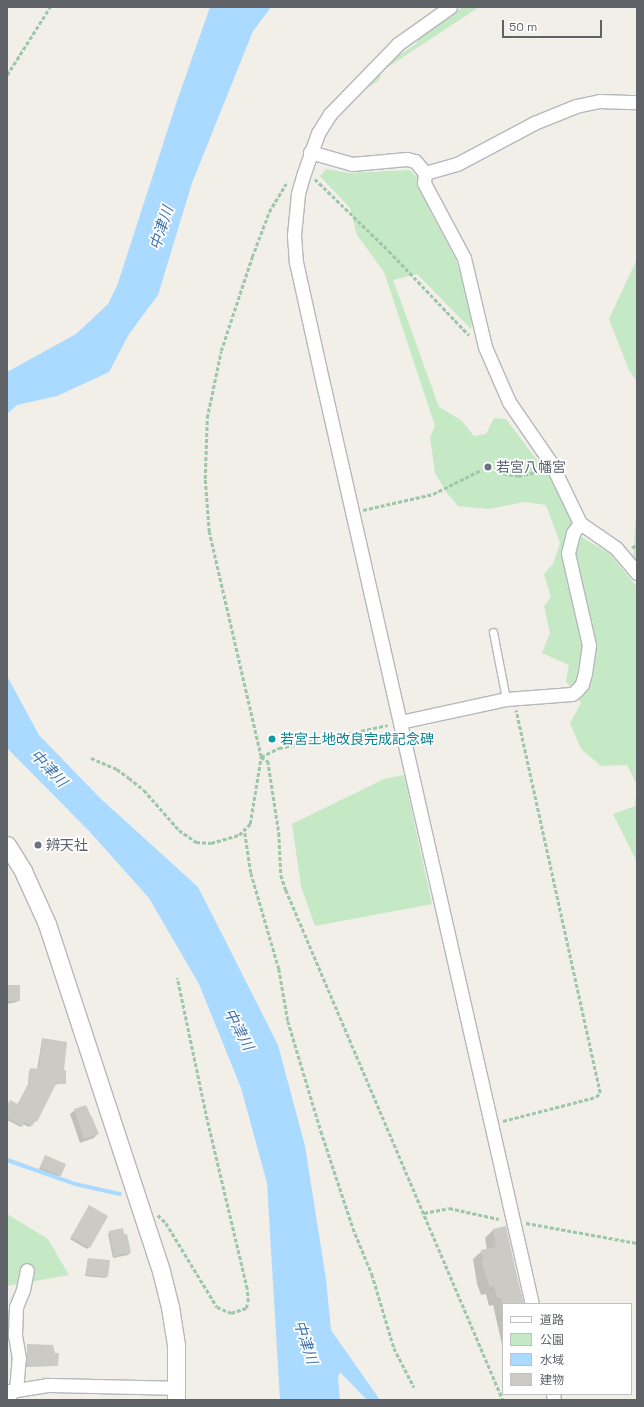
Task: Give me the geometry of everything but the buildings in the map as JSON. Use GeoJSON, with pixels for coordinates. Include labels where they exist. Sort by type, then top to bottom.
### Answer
{"type":"FeatureCollection","features":[{"type":"Feature","properties":{"kind":"street"},"geometry":{"type":"LineString","coordinates":[[450,7],[398,44],[351,89],[330,114],[310,152],[298,194],[295,215],[296,262],[490,1125],[532,1303]]}},
{"type":"Feature","properties":{"kind":"street"},"geometry":{"type":"LineString","coordinates":[[425,173],[456,164],[528,126],[576,106],[600,101],[637,102]]}},
{"type":"Feature","properties":{"kind":"street"},"geometry":{"type":"LineString","coordinates":[[310,152],[352,164],[407,159],[414,161],[425,173],[424,183],[464,258],[485,347],[508,402],[553,467],[580,523],[616,548],[637,572]]}},
{"type":"Feature","properties":{"kind":"street"},"geometry":{"type":"LineString","coordinates":[[400,722],[510,699],[572,694],[582,684],[588,658],[587,630],[568,553],[573,533],[580,523]]}},
{"type":"Feature","properties":{"kind":"street"},"geometry":{"type":"LineString","coordinates":[[7,845],[23,870],[47,924],[142,1215],[170,1308],[176,1345],[176,1394],[46,1385],[10,1393],[19,1358],[15,1335],[16,1307],[23,1290],[27,1270]]}},
{"type":"Feature","properties":{"kind":"lane"},"geometry":{"type":"LineString","coordinates":[[493,632],[510,699]]}},
{"type":"Feature","properties":{"kind":"path"},"geometry":{"type":"LineString","coordinates":[[7,75],[50,7]]}},
{"type":"Feature","properties":{"kind":"path"},"geometry":{"type":"LineString","coordinates":[[306,166],[321,188],[389,251],[480,346],[485,347]]}},
{"type":"Feature","properties":{"kind":"path"},"geometry":{"type":"LineString","coordinates":[[289,181],[269,212],[252,257],[221,351],[207,418],[205,479],[209,532],[261,757],[250,824],[245,833],[251,872],[279,969],[288,1021],[321,1131],[353,1228],[372,1274],[394,1348],[414,1387]]}},
{"type":"Feature","properties":{"kind":"path"},"geometry":{"type":"LineString","coordinates":[[502,472],[531,475],[553,467]]}},
{"type":"Feature","properties":{"kind":"path"},"geometry":{"type":"LineString","coordinates":[[353,512],[433,494],[481,470]]}},
{"type":"Feature","properties":{"kind":"path"},"geometry":{"type":"LineString","coordinates":[[490,1125],[596,1097],[600,1093],[510,699]]}},
{"type":"Feature","properties":{"kind":"path"},"geometry":{"type":"LineString","coordinates":[[261,757],[278,748],[400,722]]}},
{"type":"Feature","properties":{"kind":"path"},"geometry":{"type":"LineString","coordinates":[[261,757],[268,761],[279,833],[281,875],[286,890],[503,1400]]}},
{"type":"Feature","properties":{"kind":"path"},"geometry":{"type":"LineString","coordinates":[[91,758],[117,770],[144,790],[188,838],[203,844],[245,833]]}},
{"type":"Feature","properties":{"kind":"path"},"geometry":{"type":"LineString","coordinates":[[142,1215],[158,1214],[166,1223],[217,1307],[231,1313],[246,1308],[248,1302],[248,1289],[207,1120],[177,978]]}},
{"type":"Feature","properties":{"kind":"path"},"geometry":{"type":"LineString","coordinates":[[424,1213],[449,1208],[512,1221],[637,1243]]}},
{"type":"Feature","properties":{"kind":"green space"},"geometry":{"type":"Polygon","coordinates":[[[463,7],[479,7],[382,71],[379,80],[352,99],[382,66],[416,44],[422,33],[463,7]]]}},
{"type":"Feature","properties":{"kind":"green space"},"geometry":{"type":"Polygon","coordinates":[[[326,169],[349,173],[410,170],[417,177],[417,186],[456,260],[473,319],[471,329],[417,274],[393,280],[439,407],[461,420],[474,436],[486,434],[494,418],[506,419],[555,484],[580,536],[610,554],[637,587],[637,785],[627,765],[601,766],[581,749],[570,723],[581,703],[566,681],[569,665],[542,653],[550,633],[544,606],[551,597],[544,574],[553,564],[560,543],[546,505],[524,502],[489,509],[458,506],[447,493],[435,473],[430,437],[435,426],[384,272],[357,235],[350,208],[320,176],[326,169]]]}},
{"type":"Feature","properties":{"kind":"green space"},"geometry":{"type":"Polygon","coordinates":[[[637,259],[637,382],[629,370],[609,319],[637,259]]]}},
{"type":"Feature","properties":{"kind":"green space"},"geometry":{"type":"Polygon","coordinates":[[[637,501],[637,563],[633,558],[637,501]]]}},
{"type":"Feature","properties":{"kind":"green space"},"geometry":{"type":"Polygon","coordinates":[[[404,775],[432,904],[315,926],[301,886],[292,824],[384,779],[404,775]]]}},
{"type":"Feature","properties":{"kind":"green space"},"geometry":{"type":"Polygon","coordinates":[[[637,785],[637,862],[613,814],[635,806],[637,785]]]}},
{"type":"Feature","properties":{"kind":"green space"},"geometry":{"type":"Polygon","coordinates":[[[7,1214],[48,1239],[69,1275],[7,1286],[7,1214]]]}},
{"type":"Feature","properties":{"kind":"water","name":"中津川"},"geometry":{"type":"Polygon","coordinates":[[[210,7],[271,7],[253,31],[192,183],[158,295],[129,334],[109,372],[57,396],[17,405],[7,414],[7,372],[76,334],[108,304],[117,286],[177,101],[210,7]]]}},
{"type":"Feature","properties":{"kind":"water","name":"中津川"},"geometry":{"type":"Polygon","coordinates":[[[7,676],[39,735],[100,798],[198,887],[278,1045],[305,1146],[326,1279],[331,1330],[380,1400],[367,1400],[340,1372],[338,1377],[340,1400],[280,1400],[267,1183],[241,1088],[199,984],[149,898],[90,832],[7,748],[7,676]]]}},
{"type":"Feature","properties":{"kind":"waterway"},"geometry":{"type":"LineString","coordinates":[[7,1160],[75,1184],[120,1194]]}},
{"type":"Feature","properties":{"kind":"place","name":"若宮八幡宮"},"geometry":{"type":"Point","coordinates":[488,467]}},
{"type":"Feature","properties":{"kind":"place","name":"若宮土地改良完成記念碑"},"geometry":{"type":"Point","coordinates":[272,739]}},
{"type":"Feature","properties":{"kind":"place","name":"辨天社"},"geometry":{"type":"Point","coordinates":[38,845]}}]}
